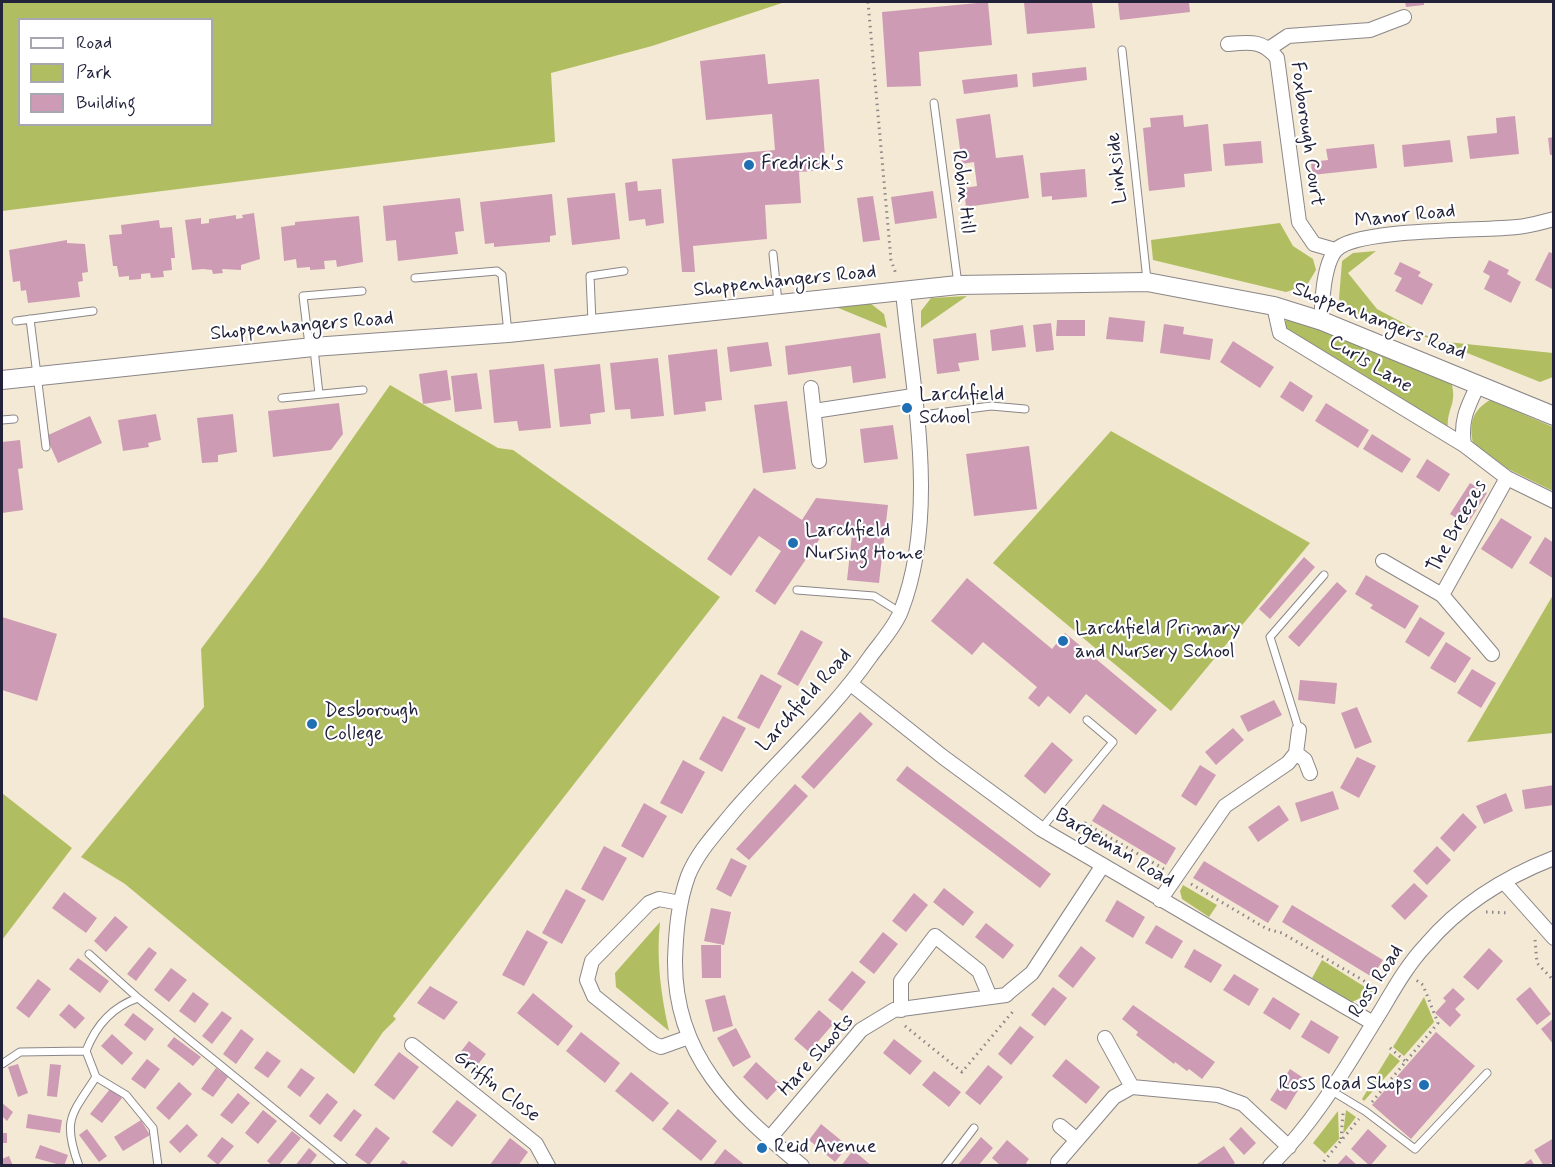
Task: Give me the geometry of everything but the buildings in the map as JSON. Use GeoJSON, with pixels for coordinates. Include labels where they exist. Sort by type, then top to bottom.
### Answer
{"type":"FeatureCollection","features":[{"type":"Feature","properties":{"kind":"street"},"geometry":{"type":"LineString","coordinates":[[1270,48],[1288,36],[1370,30],[1404,17]]}},
{"type":"Feature","properties":{"kind":"street","name":"Foxborough Court"},"geometry":{"type":"LineString","coordinates":[[1228,44],[1253,41],[1270,48],[1277,58],[1299,222],[1314,244],[1335,250]]}},
{"type":"Feature","properties":{"kind":"street","name":"Manor Road"},"geometry":{"type":"LineString","coordinates":[[1322,321],[1321,301],[1335,250],[1351,240],[1402,234],[1519,227],[1554,219]]}},
{"type":"Feature","properties":{"kind":"street","name":"Shoppenhangers Road"},"geometry":{"type":"LineString","coordinates":[[2,380],[311,347],[508,333],[958,285],[1147,282],[1274,306],[1322,321],[1554,416]]}},
{"type":"Feature","properties":{"kind":"street","name":"Larchfield Road"},"geometry":{"type":"LineString","coordinates":[[802,1166],[769,1139],[720,1091],[689,1037],[680,1006],[675,975],[680,903],[689,875],[702,849],[759,782],[851,684],[901,613],[919,537],[922,485],[903,292]]}},
{"type":"Feature","properties":{"kind":"street","name":"Curls Lane"},"geometry":{"type":"LineString","coordinates":[[1274,306],[1280,333],[1464,445],[1507,478],[1554,501]]}},
{"type":"Feature","properties":{"kind":"street"},"geometry":{"type":"LineString","coordinates":[[1464,445],[1461,427],[1463,415],[1478,385]]}},
{"type":"Feature","properties":{"kind":"street"},"geometry":{"type":"LineString","coordinates":[[811,388],[819,460]]}},
{"type":"Feature","properties":{"kind":"street"},"geometry":{"type":"LineString","coordinates":[[814,411],[913,396]]}},
{"type":"Feature","properties":{"kind":"street","name":"The Breezes"},"geometry":{"type":"LineString","coordinates":[[1442,595],[1507,478]]}},
{"type":"Feature","properties":{"kind":"street","name":"The Breezes"},"geometry":{"type":"LineString","coordinates":[[1383,561],[1442,595],[1492,654]]}},
{"type":"Feature","properties":{"kind":"street","name":"Bargeman Road"},"geometry":{"type":"LineString","coordinates":[[851,684],[943,757],[1041,828],[1160,900],[1373,1023]]}},
{"type":"Feature","properties":{"kind":"street"},"geometry":{"type":"LineString","coordinates":[[1160,900],[1225,806],[1288,763],[1296,753],[1299,730]]}},
{"type":"Feature","properties":{"kind":"street"},"geometry":{"type":"LineString","coordinates":[[1296,753],[1305,760],[1310,773]]}},
{"type":"Feature","properties":{"kind":"street","name":"Ross Road"},"geometry":{"type":"LineString","coordinates":[[1270,1166],[1338,1095],[1373,1023],[1406,970],[1425,945],[1460,911],[1504,882],[1554,858]]}},
{"type":"Feature","properties":{"kind":"street","name":"Hare Shoots"},"geometry":{"type":"LineString","coordinates":[[769,1139],[861,1030],[896,1011],[1009,992],[1032,973],[1103,865]]}},
{"type":"Feature","properties":{"kind":"street"},"geometry":{"type":"LineString","coordinates":[[1504,882],[1554,938]]}},
{"type":"Feature","properties":{"kind":"street"},"geometry":{"type":"LineString","coordinates":[[680,903],[659,899],[649,903],[592,961],[587,980],[594,996],[654,1044],[661,1047],[689,1037]]}},
{"type":"Feature","properties":{"kind":"street"},"geometry":{"type":"LineString","coordinates":[[896,1011],[901,981],[935,936],[979,971],[990,997]]}},
{"type":"Feature","properties":{"kind":"street"},"geometry":{"type":"LineString","coordinates":[[1105,1038],[1132,1087]]}},
{"type":"Feature","properties":{"kind":"street","name":"Griffin Close"},"geometry":{"type":"LineString","coordinates":[[412,1045],[536,1144],[548,1166]]}},
{"type":"Feature","properties":{"kind":"street"},"geometry":{"type":"LineString","coordinates":[[1058,1162],[1114,1097],[1132,1087],[1218,1095],[1243,1104],[1289,1147]]}},
{"type":"Feature","properties":{"kind":"street"},"geometry":{"type":"LineString","coordinates":[[1060,1126],[1077,1140]]}},
{"type":"Feature","properties":{"kind":"lane","name":"Linkside"},"geometry":{"type":"LineString","coordinates":[[1122,50],[1147,282]]}},
{"type":"Feature","properties":{"kind":"lane","name":"Robin Hill"},"geometry":{"type":"LineString","coordinates":[[934,103],[958,285]]}},
{"type":"Feature","properties":{"kind":"lane"},"geometry":{"type":"LineString","coordinates":[[773,254],[779,305]]}},
{"type":"Feature","properties":{"kind":"lane"},"geometry":{"type":"LineString","coordinates":[[415,278],[497,271],[502,275],[508,333]]}},
{"type":"Feature","properties":{"kind":"lane"},"geometry":{"type":"LineString","coordinates":[[592,324],[589,279],[594,274],[624,271]]}},
{"type":"Feature","properties":{"kind":"lane"},"geometry":{"type":"LineString","coordinates":[[319,394],[303,296],[362,291]]}},
{"type":"Feature","properties":{"kind":"lane"},"geometry":{"type":"LineString","coordinates":[[16,321],[93,311]]}},
{"type":"Feature","properties":{"kind":"lane"},"geometry":{"type":"LineString","coordinates":[[30,319],[35,375],[46,447]]}},
{"type":"Feature","properties":{"kind":"lane"},"geometry":{"type":"LineString","coordinates":[[282,398],[363,390]]}},
{"type":"Feature","properties":{"kind":"lane"},"geometry":{"type":"LineString","coordinates":[[915,416],[976,406],[1025,409]]}},
{"type":"Feature","properties":{"kind":"lane"},"geometry":{"type":"LineString","coordinates":[[2,420],[14,419]]}},
{"type":"Feature","properties":{"kind":"lane"},"geometry":{"type":"LineString","coordinates":[[1299,730],[1270,637],[1324,575]]}},
{"type":"Feature","properties":{"kind":"lane"},"geometry":{"type":"LineString","coordinates":[[797,590],[874,596],[901,613]]}},
{"type":"Feature","properties":{"kind":"lane"},"geometry":{"type":"LineString","coordinates":[[1041,828],[1113,742],[1087,720]]}},
{"type":"Feature","properties":{"kind":"lane"},"geometry":{"type":"LineString","coordinates":[[89,954],[138,998],[344,1166]]}},
{"type":"Feature","properties":{"kind":"lane"},"geometry":{"type":"LineString","coordinates":[[138,998],[125,1003],[105,1018],[92,1036],[87,1051],[96,1077],[108,1082],[126,1095],[153,1128],[159,1166]]}},
{"type":"Feature","properties":{"kind":"lane"},"geometry":{"type":"LineString","coordinates":[[2,1064],[21,1052],[87,1051]]}},
{"type":"Feature","properties":{"kind":"lane"},"geometry":{"type":"LineString","coordinates":[[1338,1095],[1365,1110],[1415,1149],[1487,1073]]}},
{"type":"Feature","properties":{"kind":"lane"},"geometry":{"type":"LineString","coordinates":[[79,1166],[69,1138],[71,1114],[96,1077]]}},
{"type":"Feature","properties":{"kind":"lane"},"geometry":{"type":"LineString","coordinates":[[945,1166],[974,1128]]}},
{"type":"Feature","properties":{"kind":"path"},"geometry":{"type":"LineString","coordinates":[[868,2],[891,260],[903,292]]}},
{"type":"Feature","properties":{"kind":"path"},"geometry":{"type":"LineString","coordinates":[[1069,845],[1085,823],[1267,929],[1282,933],[1390,996]]}},
{"type":"Feature","properties":{"kind":"path"},"geometry":{"type":"LineString","coordinates":[[1460,911],[1536,918],[1534,930],[1537,963],[1554,981]]}},
{"type":"Feature","properties":{"kind":"path"},"geometry":{"type":"LineString","coordinates":[[1320,1166],[1438,1023],[1423,986],[1406,970]]}},
{"type":"Feature","properties":{"kind":"path"},"geometry":{"type":"LineString","coordinates":[[896,1011],[962,1072],[1019,1004],[1009,992]]}},
{"type":"Feature","properties":{"kind":"path"},"geometry":{"type":"LineString","coordinates":[[1390,1048],[1406,1062]]}},
{"type":"Feature","properties":{"kind":"path"},"geometry":{"type":"LineString","coordinates":[[1338,1095],[1341,1141]]}},
{"type":"Feature","properties":{"kind":"green space"},"geometry":{"type":"Polygon","coordinates":[[[2,2],[785,2],[652,46],[551,73],[555,142],[2,211],[2,2]]]}},
{"type":"Feature","properties":{"kind":"green space"},"geometry":{"type":"Polygon","coordinates":[[[1280,223],[1293,246],[1313,259],[1316,270],[1307,285],[1286,292],[1153,260],[1151,240],[1280,223]]]}},
{"type":"Feature","properties":{"kind":"green space"},"geometry":{"type":"Polygon","coordinates":[[[1376,251],[1348,273],[1377,309],[1437,341],[1347,310],[1339,299],[1342,261],[1353,253],[1376,251]]]}},
{"type":"Feature","properties":{"kind":"green space"},"geometry":{"type":"Polygon","coordinates":[[[967,296],[921,328],[921,311],[931,298],[967,296]]]}},
{"type":"Feature","properties":{"kind":"green space"},"geometry":{"type":"Polygon","coordinates":[[[870,303],[884,314],[887,328],[836,307],[870,303]]]}},
{"type":"Feature","properties":{"kind":"green space"},"geometry":{"type":"Polygon","coordinates":[[[1290,316],[1451,381],[1453,401],[1448,430],[1284,329],[1283,324],[1290,316]]]}},
{"type":"Feature","properties":{"kind":"green space"},"geometry":{"type":"Polygon","coordinates":[[[1437,341],[1553,353],[1553,377],[1540,382],[1437,341]]]}},
{"type":"Feature","properties":{"kind":"green space","name":"Desborough College"},"geometry":{"type":"Polygon","coordinates":[[[390,385],[498,448],[513,450],[720,597],[393,1016],[396,1019],[383,1032],[354,1074],[125,884],[81,857],[204,707],[201,649],[264,565],[390,385]]]}},
{"type":"Feature","properties":{"kind":"green space"},"geometry":{"type":"Polygon","coordinates":[[[1490,400],[1553,427],[1553,491],[1508,469],[1473,443],[1471,429],[1473,418],[1479,409],[1490,400]]]}},
{"type":"Feature","properties":{"kind":"green space"},"geometry":{"type":"Polygon","coordinates":[[[1111,431],[1310,543],[1171,711],[993,563],[1111,431]]]}},
{"type":"Feature","properties":{"kind":"green space"},"geometry":{"type":"Polygon","coordinates":[[[1553,595],[1553,733],[1467,742],[1553,595]]]}},
{"type":"Feature","properties":{"kind":"green space"},"geometry":{"type":"Polygon","coordinates":[[[2,793],[72,848],[2,940],[2,793]]]}},
{"type":"Feature","properties":{"kind":"green space"},"geometry":{"type":"Polygon","coordinates":[[[1183,885],[1217,905],[1209,917],[1182,899],[1180,891],[1183,885]]]}},
{"type":"Feature","properties":{"kind":"green space"},"geometry":{"type":"Polygon","coordinates":[[[660,922],[660,977],[669,1031],[616,987],[615,973],[660,922]]]}},
{"type":"Feature","properties":{"kind":"green space"},"geometry":{"type":"Polygon","coordinates":[[[1322,960],[1373,992],[1352,1002],[1312,978],[1322,960]]]}},
{"type":"Feature","properties":{"kind":"green space"},"geometry":{"type":"Polygon","coordinates":[[[1424,997],[1434,1022],[1404,1056],[1393,1047],[1424,997]]]}},
{"type":"Feature","properties":{"kind":"green space"},"geometry":{"type":"Polygon","coordinates":[[[1390,1053],[1400,1061],[1364,1101],[1362,1099],[1390,1053]]]}},
{"type":"Feature","properties":{"kind":"green space"},"geometry":{"type":"Polygon","coordinates":[[[1346,1110],[1356,1117],[1343,1134],[1346,1110]]]}},
{"type":"Feature","properties":{"kind":"green space"},"geometry":{"type":"Polygon","coordinates":[[[1338,1111],[1339,1139],[1325,1154],[1313,1143],[1338,1111]]]}},
{"type":"Feature","properties":{"kind":"place","name":"Fredrick's"},"geometry":{"type":"Point","coordinates":[749,165]}},
{"type":"Feature","properties":{"kind":"place","name":"Larchfield School"},"geometry":{"type":"Point","coordinates":[907,408]}},
{"type":"Feature","properties":{"kind":"place","name":"Larchfield Nursing Home"},"geometry":{"type":"Point","coordinates":[793,543]}},
{"type":"Feature","properties":{"kind":"place","name":"Larchfield Primary and Nursery School"},"geometry":{"type":"Point","coordinates":[1063,641]}},
{"type":"Feature","properties":{"kind":"place","name":"Desborough College"},"geometry":{"type":"Point","coordinates":[312,724]}},
{"type":"Feature","properties":{"kind":"place","name":"Ross Road Shops"},"geometry":{"type":"Point","coordinates":[1424,1085]}},
{"type":"Feature","properties":{"kind":"place","name":"Reid Avenue"},"geometry":{"type":"Point","coordinates":[762,1148]}}]}
